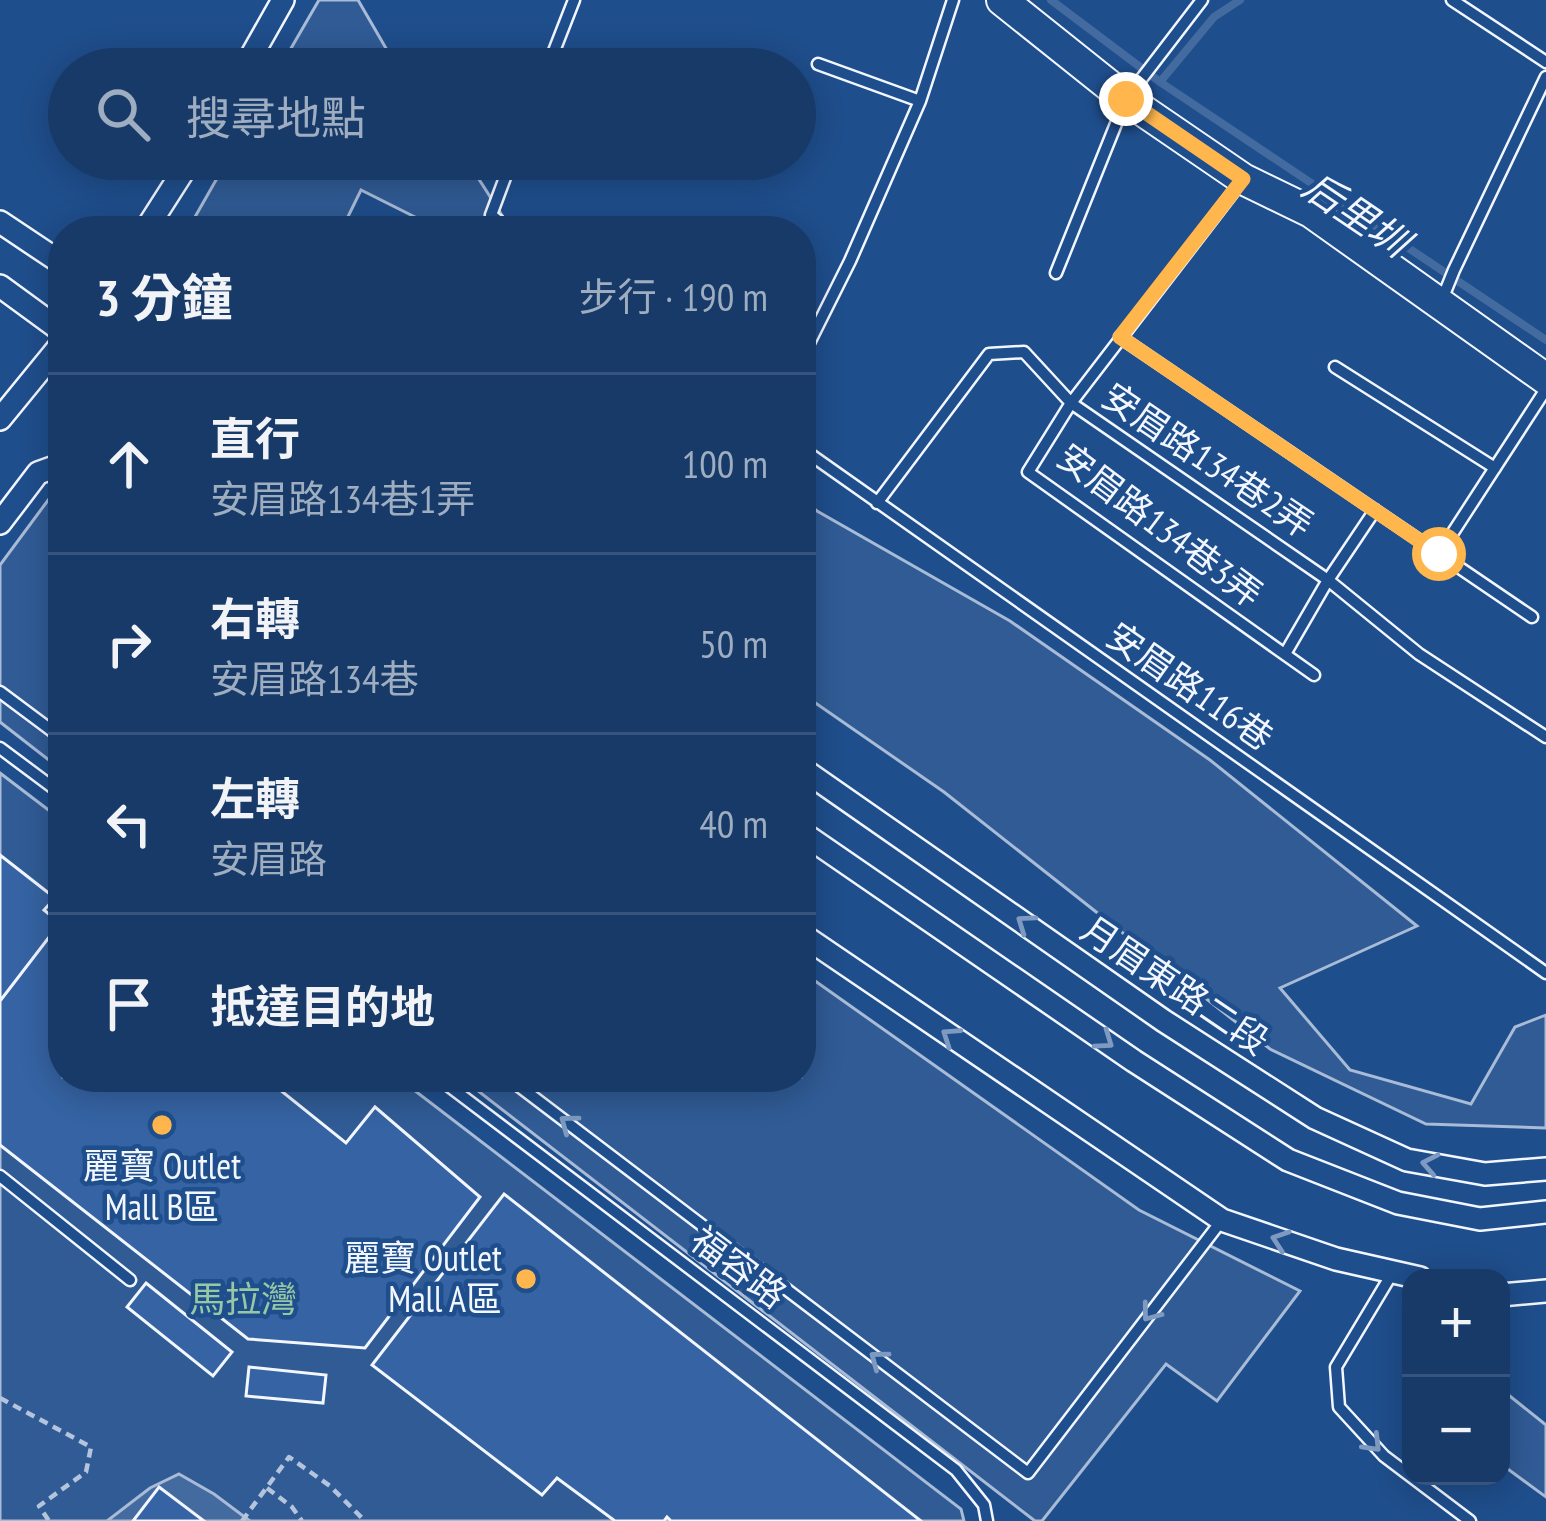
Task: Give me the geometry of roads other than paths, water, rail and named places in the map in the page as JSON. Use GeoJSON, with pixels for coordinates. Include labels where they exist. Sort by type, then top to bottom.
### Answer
{"type":"FeatureCollection","features":[{"type":"Feature","properties":{"kind":"street"},"geometry":{"type":"LineString","coordinates":[[256,48],[283,0]]}},
{"type":"Feature","properties":{"kind":"street"},"geometry":{"type":"LineString","coordinates":[[1002,0],[1126,99],[1243,179],[1311,212],[1546,379]]}},
{"type":"Feature","properties":{"kind":"street"},"geometry":{"type":"LineString","coordinates":[[155,216],[178,180]]}},
{"type":"Feature","properties":{"kind":"street"},"geometry":{"type":"LineString","coordinates":[[0,222],[48,253]]}},
{"type":"Feature","properties":{"kind":"street"},"geometry":{"type":"LineString","coordinates":[[0,286],[48,321]]}},
{"type":"Feature","properties":{"kind":"street"},"geometry":{"type":"LineString","coordinates":[[0,419],[48,361]]}},
{"type":"Feature","properties":{"kind":"street"},"geometry":{"type":"LineString","coordinates":[[0,523],[38,473],[48,469]]}},
{"type":"Feature","properties":{"kind":"street","name":"月眉東路二段"},"geometry":{"type":"LineString","coordinates":[[816,778],[1164,1021],[1315,1118],[1407,1160],[1485,1174],[1546,1169]]}},
{"type":"Feature","properties":{"kind":"street"},"geometry":{"type":"LineString","coordinates":[[816,842],[1288,1160],[1398,1203],[1480,1219],[1546,1212]]}},
{"type":"Feature","properties":{"kind":"street"},"geometry":{"type":"LineString","coordinates":[[816,944],[1222,1220],[1336,1259],[1402,1274]]}},
{"type":"Feature","properties":{"kind":"street"},"geometry":{"type":"LineString","coordinates":[[1510,1294],[1546,1291]]}},
{"type":"Feature","properties":{"kind":"lane"},"geometry":{"type":"LineString","coordinates":[[555,48],[574,0]]}},
{"type":"Feature","properties":{"kind":"lane"},"geometry":{"type":"LineString","coordinates":[[816,329],[920,101],[953,0]]}},
{"type":"Feature","properties":{"kind":"lane"},"geometry":{"type":"LineString","coordinates":[[1056,273],[1126,99],[1202,0]]}},
{"type":"Feature","properties":{"kind":"lane"},"geometry":{"type":"LineString","coordinates":[[1452,0],[1546,62]]}},
{"type":"Feature","properties":{"kind":"lane"},"geometry":{"type":"LineString","coordinates":[[818,64],[920,101]]}},
{"type":"Feature","properties":{"kind":"lane"},"geometry":{"type":"LineString","coordinates":[[1440,305],[1546,77]]}},
{"type":"Feature","properties":{"kind":"lane"},"geometry":{"type":"LineString","coordinates":[[1071,403],[1243,179]]}},
{"type":"Feature","properties":{"kind":"lane"},"geometry":{"type":"LineString","coordinates":[[492,216],[504,180]]}},
{"type":"Feature","properties":{"kind":"lane"},"geometry":{"type":"LineString","coordinates":[[1120,337],[1532,617]]}},
{"type":"Feature","properties":{"kind":"lane","name":"安眉路134巷2弄"},"geometry":{"type":"LineString","coordinates":[[878,502],[988,353],[1024,352],[1071,403],[1328,580],[1419,654],[1546,737]]}},
{"type":"Feature","properties":{"kind":"lane"},"geometry":{"type":"LineString","coordinates":[[1335,367],[1495,468]]}},
{"type":"Feature","properties":{"kind":"lane"},"geometry":{"type":"LineString","coordinates":[[1439,554],[1546,389]]}},
{"type":"Feature","properties":{"kind":"lane","name":"安眉路134巷3弄"},"geometry":{"type":"LineString","coordinates":[[1071,403],[1028,472],[1314,675]]}},
{"type":"Feature","properties":{"kind":"lane","name":"安眉路116巷"},"geometry":{"type":"LineString","coordinates":[[816,459],[1546,973]]}},
{"type":"Feature","properties":{"kind":"lane"},"geometry":{"type":"LineString","coordinates":[[1285,654],[1375,510]]}},
{"type":"Feature","properties":{"kind":"lane"},"geometry":{"type":"LineString","coordinates":[[0,692],[48,729]]}},
{"type":"Feature","properties":{"kind":"lane"},"geometry":{"type":"LineString","coordinates":[[0,748],[48,784]]}},
{"type":"Feature","properties":{"kind":"lane","name":"福容路"},"geometry":{"type":"LineString","coordinates":[[457,1092],[956,1470],[984,1505],[987,1521]]}},
{"type":"Feature","properties":{"kind":"lane"},"geometry":{"type":"LineString","coordinates":[[528,1092],[1028,1473],[1222,1220]]}},
{"type":"Feature","properties":{"kind":"lane"},"geometry":{"type":"LineString","coordinates":[[0,1176],[130,1280]]}},
{"type":"Feature","properties":{"kind":"lane"},"geometry":{"type":"LineString","coordinates":[[1393,1272],[1336,1367],[1339,1407],[1384,1456],[1470,1521]]}},
{"type":"Feature","properties":{"kind":"waterway","name":"后里圳"},"geometry":{"type":"LineString","coordinates":[[1051,0],[1160,82],[1546,340]]}},
{"type":"Feature","properties":{"kind":"waterway"},"geometry":{"type":"LineString","coordinates":[[1160,82],[1214,17],[1240,0]]}},
{"type":"Feature","properties":{"kind":"place","name":"麗寶 Outlet Mall B區"},"geometry":{"type":"Point","coordinates":[162,1125]}},
{"type":"Feature","properties":{"kind":"place","name":"麗寶 Outlet Mall A區"},"geometry":{"type":"Point","coordinates":[526,1279]}},
{"type":"Feature","properties":{"kind":"park label","name":"馬拉灣"},"geometry":{"type":"Point","coordinates":[243,1299]}}]}
